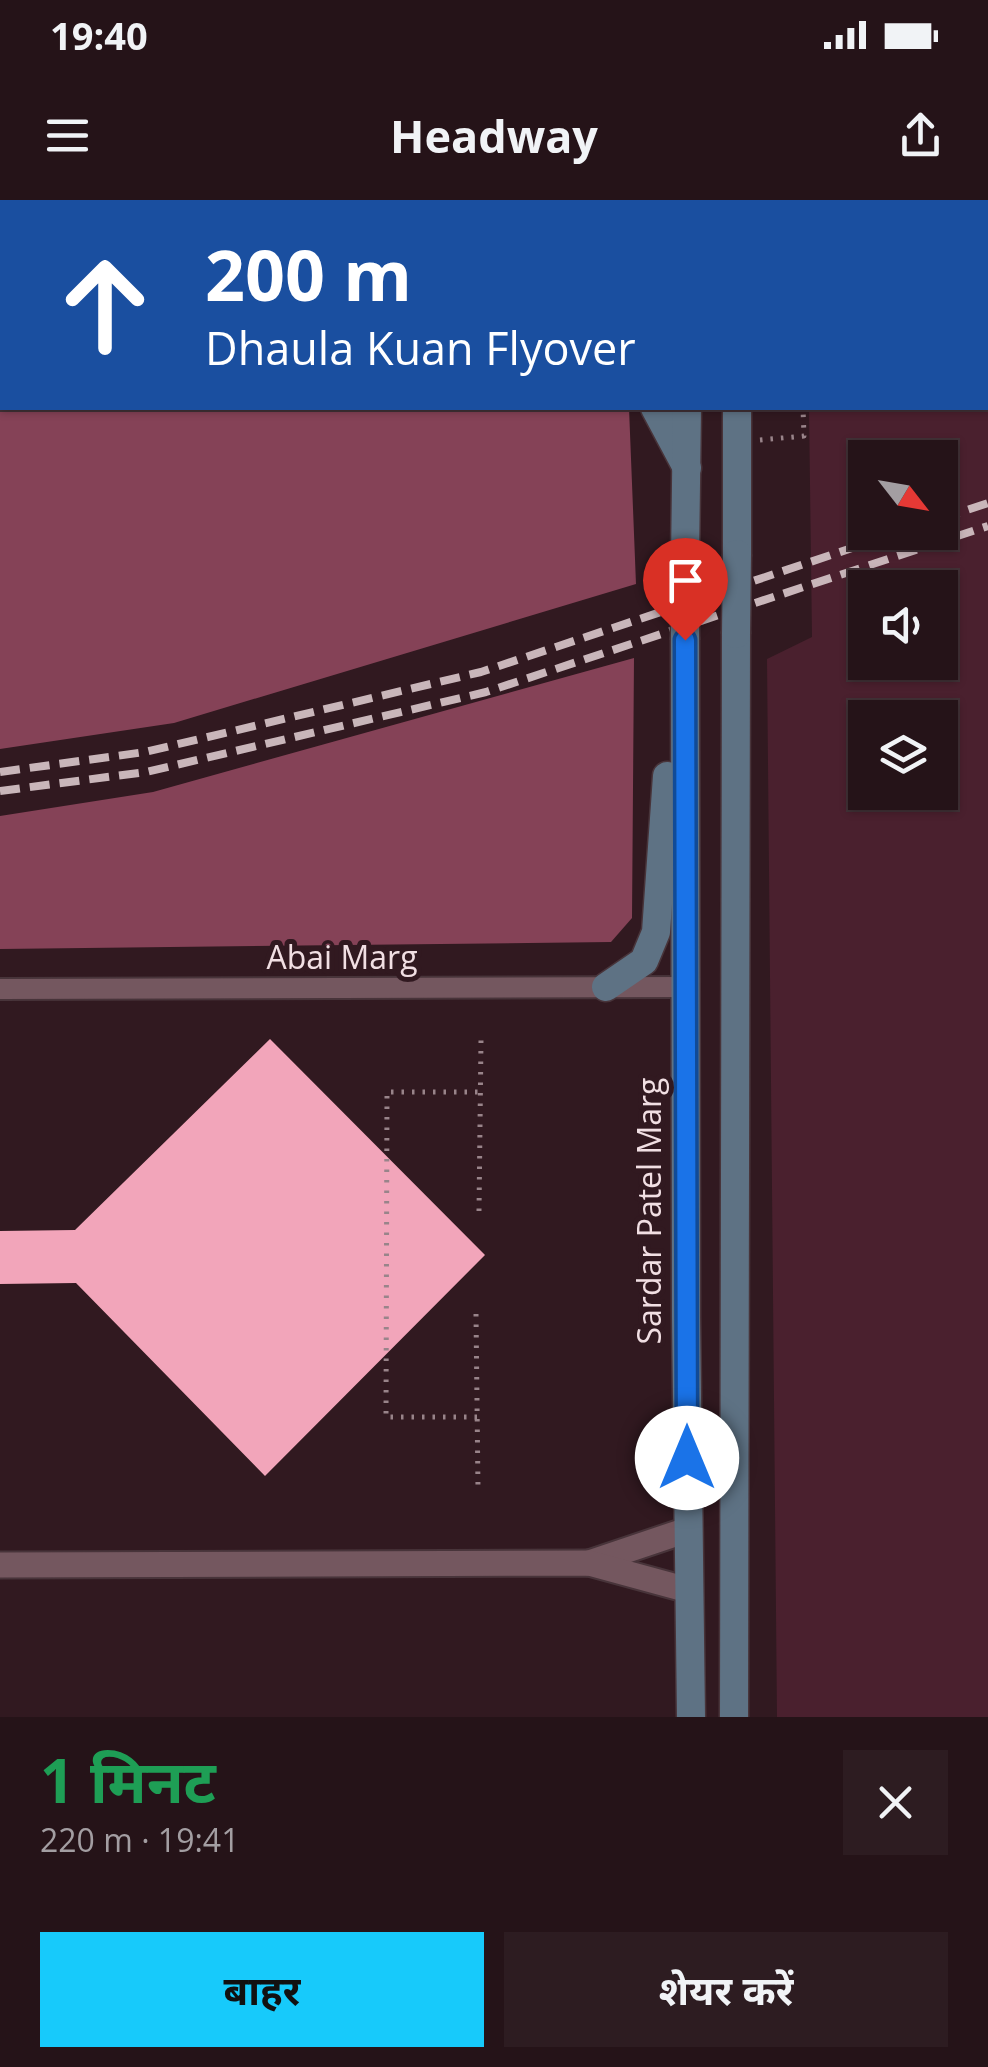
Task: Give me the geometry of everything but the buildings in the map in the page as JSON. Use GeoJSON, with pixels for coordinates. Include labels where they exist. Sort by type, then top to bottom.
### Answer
{"type":"FeatureCollection","features":[{"type":"Feature","properties":{"kind":"main road"},"geometry":{"type":"LineString","coordinates":[[656,410],[688,469]]}},
{"type":"Feature","properties":{"kind":"main road","name":"Sardar Patel Marg"},"geometry":{"type":"LineString","coordinates":[[687,410],[684,987],[691,1717]]}},
{"type":"Feature","properties":{"kind":"main road"},"geometry":{"type":"LineString","coordinates":[[734,1717],[738,410]]}},
{"type":"Feature","properties":{"kind":"main road"},"geometry":{"type":"LineString","coordinates":[[606,987],[644,961],[656,932],[672,690],[685,651]]}},
{"type":"Feature","properties":{"kind":"street","name":"Abai Marg"},"geometry":{"type":"LineString","coordinates":[[2,989],[684,987]]}},
{"type":"Feature","properties":{"kind":"street"},"geometry":{"type":"LineString","coordinates":[[590,1563],[688,1530]]}},
{"type":"Feature","properties":{"kind":"street"},"geometry":{"type":"LineString","coordinates":[[0,1565],[590,1563],[688,1590]]}},
{"type":"Feature","properties":{"kind":"path"},"geometry":{"type":"LineString","coordinates":[[737,442],[804,436],[803,410]]}},
{"type":"Feature","properties":{"kind":"path"},"geometry":{"type":"LineString","coordinates":[[479,1211],[481,1040]]}},
{"type":"Feature","properties":{"kind":"path"},"geometry":{"type":"LineString","coordinates":[[477,1417],[386,1417],[387,1092],[480,1092]]}},
{"type":"Feature","properties":{"kind":"path"},"geometry":{"type":"LineString","coordinates":[[476,1314],[478,1488]]}},
{"type":"Feature","properties":{"kind":"shaded area"},"geometry":{"type":"Polygon","coordinates":[[[0,410],[629,410],[636,584],[174,723],[0,749],[0,410]]]}},
{"type":"Feature","properties":{"kind":"shaded area"},"geometry":{"type":"Polygon","coordinates":[[[809,410],[988,410],[988,1717],[777,1717],[767,659],[812,637],[809,410]]]}},
{"type":"Feature","properties":{"kind":"shaded area"},"geometry":{"type":"Polygon","coordinates":[[[634,658],[632,918],[611,942],[0,949],[0,816],[153,792],[634,658]]]}},
{"type":"Feature","properties":{"kind":"railway"},"geometry":{"type":"LineString","coordinates":[[958,513],[988,503]]}},
{"type":"Feature","properties":{"kind":"railway"},"geometry":{"type":"LineString","coordinates":[[0,791],[146,772],[486,692],[988,526]]}},
{"type":"Feature","properties":{"kind":"railway"},"geometry":{"type":"LineString","coordinates":[[0,772],[145,752],[481,672],[848,549]]}},
{"type":"Feature","properties":{"kind":"route"},"geometry":{"type":"LineString","coordinates":[[685,640],[687,1458]]}}]}
